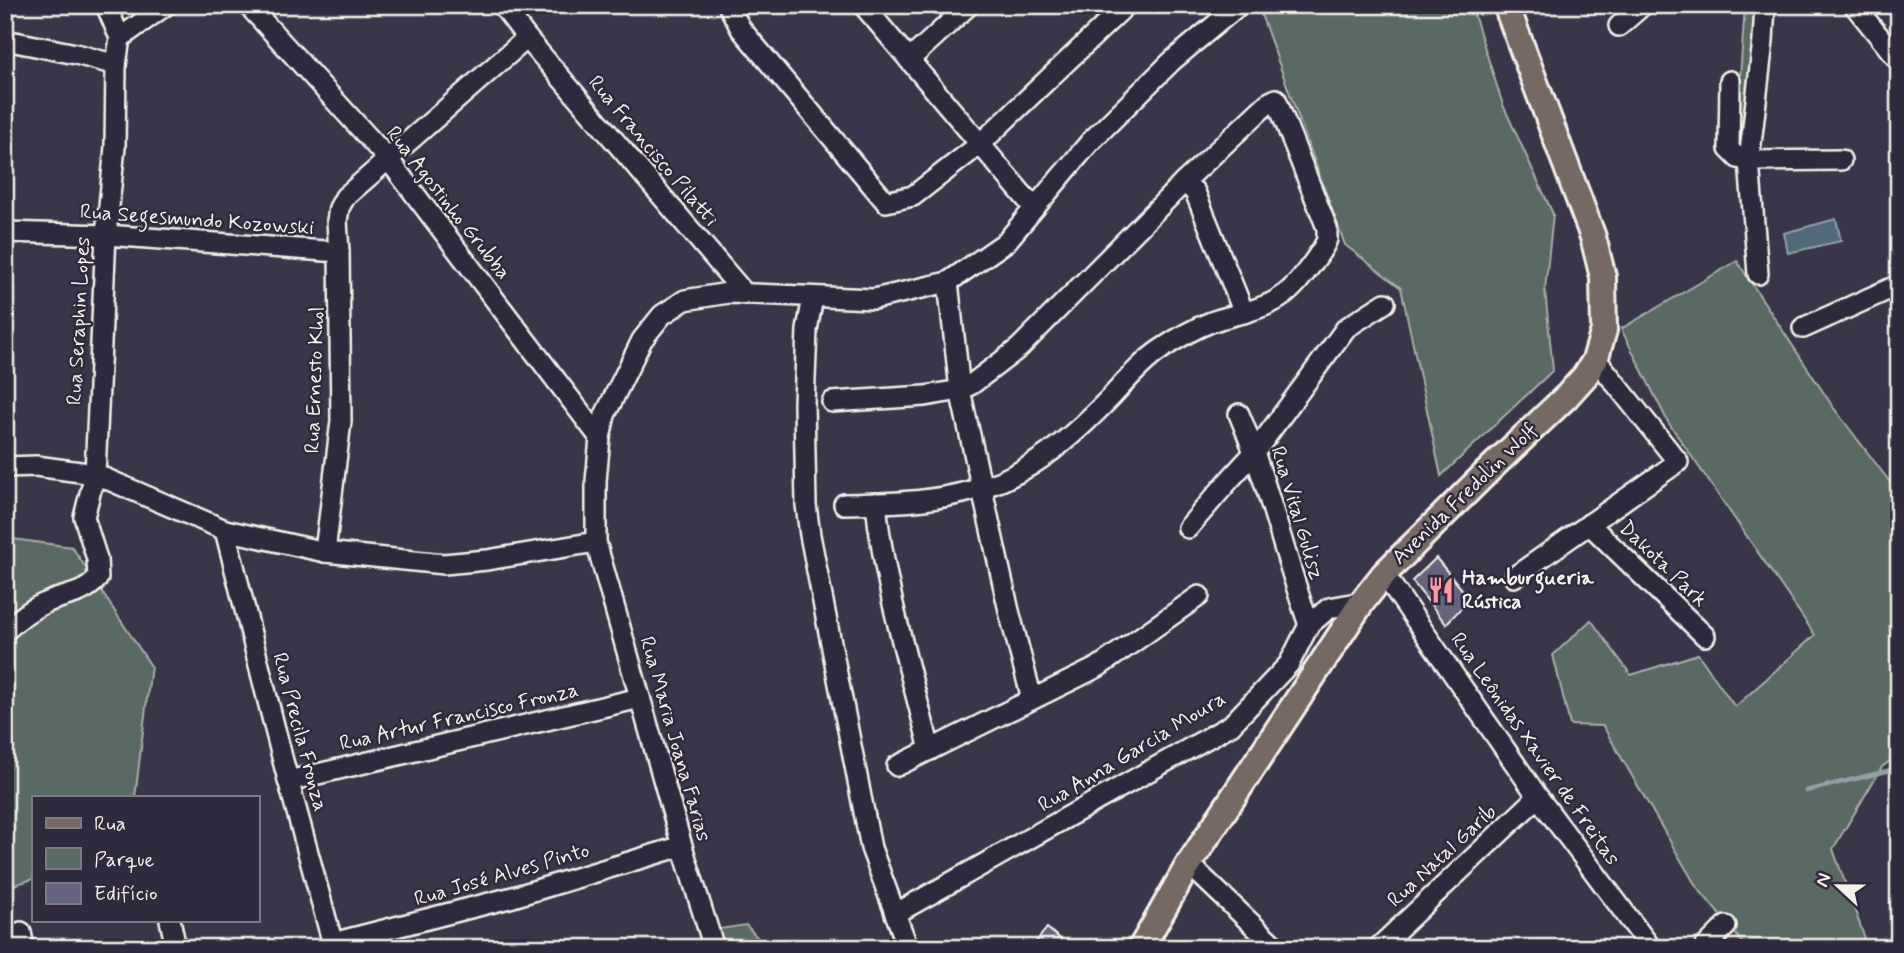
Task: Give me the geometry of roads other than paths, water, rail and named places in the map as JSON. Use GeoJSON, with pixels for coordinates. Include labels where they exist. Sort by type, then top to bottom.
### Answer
{"type":"FeatureCollection","features":[{"type":"Feature","properties":{"kind":"main road","name":"Avenida Fredolin Wolf"},"geometry":{"type":"LineString","coordinates":[[1141,948],[1189,864],[1362,602],[1384,574],[1566,397],[1595,360],[1604,330],[1603,277],[1600,264],[1593,237],[1506,5]]}},
{"type":"Feature","properties":{"kind":"street","name":"Rua Seraphin Lopes"},"geometry":{"type":"LineString","coordinates":[[5,631],[30,610],[88,589],[98,578],[97,559],[84,517],[95,474],[106,235],[115,147],[120,38],[106,5]]}},
{"type":"Feature","properties":{"kind":"street"},"geometry":{"type":"LineString","coordinates":[[120,38],[166,5]]}},
{"type":"Feature","properties":{"kind":"street","name":"Rua Agostinho Grubba"},"geometry":{"type":"LineString","coordinates":[[248,5],[388,159],[600,438]]}},
{"type":"Feature","properties":{"kind":"street","name":"Rua Francisco Pilatti"},"geometry":{"type":"LineString","coordinates":[[502,5],[527,38],[745,294]]}},
{"type":"Feature","properties":{"kind":"street"},"geometry":{"type":"LineString","coordinates":[[728,5],[741,29],[886,202],[913,196],[979,145],[1126,5]]}},
{"type":"Feature","properties":{"kind":"street"},"geometry":{"type":"LineString","coordinates":[[863,5],[1034,208]]}},
{"type":"Feature","properties":{"kind":"street"},"geometry":{"type":"LineString","coordinates":[[909,60],[969,5]]}},
{"type":"Feature","properties":{"kind":"street"},"geometry":{"type":"LineString","coordinates":[[1032,699],[1009,611],[960,390],[948,282],[1006,242],[1099,133],[1173,60],[1239,5]]}},
{"type":"Feature","properties":{"kind":"street"},"geometry":{"type":"LineString","coordinates":[[1619,26],[1643,5]]}},
{"type":"Feature","properties":{"kind":"street"},"geometry":{"type":"LineString","coordinates":[[1758,274],[1749,161],[1765,5]]}},
{"type":"Feature","properties":{"kind":"street"},"geometry":{"type":"LineString","coordinates":[[1854,5],[1899,61]]}},
{"type":"Feature","properties":{"kind":"street","name":"Rua Segesmundo Kozowski"},"geometry":{"type":"LineString","coordinates":[[5,232],[106,235],[339,252],[337,221],[339,208],[345,197],[527,38]]}},
{"type":"Feature","properties":{"kind":"street"},"geometry":{"type":"LineString","coordinates":[[5,40],[117,65]]}},
{"type":"Feature","properties":{"kind":"street"},"geometry":{"type":"LineString","coordinates":[[1730,81],[1729,149],[1738,158],[1749,161],[1841,160]]}},
{"type":"Feature","properties":{"kind":"street"},"geometry":{"type":"LineString","coordinates":[[832,402],[890,399],[960,390],[972,384],[1019,348],[1184,182],[1276,99],[1327,228],[1323,248],[1291,289],[1278,300],[1210,323],[1160,350],[1142,364],[1078,430],[1024,470],[982,488],[943,498],[844,503]]}},
{"type":"Feature","properties":{"kind":"street"},"geometry":{"type":"LineString","coordinates":[[1184,182],[1195,192],[1244,313]]}},
{"type":"Feature","properties":{"kind":"street","name":"Rua Ernesto Khol"},"geometry":{"type":"LineString","coordinates":[[325,552],[341,421],[339,252]]}},
{"type":"Feature","properties":{"kind":"street","name":"Rua Maria Joana Farias"},"geometry":{"type":"LineString","coordinates":[[715,948],[682,846],[596,542],[596,481],[605,415],[642,340],[662,315],[685,300],[728,293],[874,299],[948,282]]}},
{"type":"Feature","properties":{"kind":"street"},"geometry":{"type":"LineString","coordinates":[[1803,328],[1899,283]]}},
{"type":"Feature","properties":{"kind":"street"},"geometry":{"type":"LineString","coordinates":[[813,297],[807,330],[804,402],[806,505],[871,848],[908,948]]}},
{"type":"Feature","properties":{"kind":"street"},"geometry":{"type":"LineString","coordinates":[[1188,528],[1255,452],[1346,328],[1385,303]]}},
{"type":"Feature","properties":{"kind":"street","name":"Dakota Park"},"geometry":{"type":"LineString","coordinates":[[1514,578],[1678,462],[1595,360]]}},
{"type":"Feature","properties":{"kind":"street","name":"Rua Vital Gulisz"},"geometry":{"type":"LineString","coordinates":[[1239,414],[1255,452],[1309,625]]}},
{"type":"Feature","properties":{"kind":"street"},"geometry":{"type":"LineString","coordinates":[[5,467],[36,466],[95,474],[225,530],[325,552],[444,564],[488,561],[596,542]]}},
{"type":"Feature","properties":{"kind":"street"},"geometry":{"type":"LineString","coordinates":[[876,503],[888,580],[930,750]]}},
{"type":"Feature","properties":{"kind":"street","name":"Dakota Park"},"geometry":{"type":"LineString","coordinates":[[1589,524],[1705,636]]}},
{"type":"Feature","properties":{"kind":"street","name":"Rua Precila Fronza"},"geometry":{"type":"LineString","coordinates":[[225,530],[331,946]]}},
{"type":"Feature","properties":{"kind":"street","name":"Rua Leônidas Xavier de Freitas"},"geometry":{"type":"LineString","coordinates":[[1384,574],[1538,797],[1651,948]]}},
{"type":"Feature","properties":{"kind":"street"},"geometry":{"type":"LineString","coordinates":[[897,766],[1098,667],[1199,596]]}},
{"type":"Feature","properties":{"kind":"street","name":"Rua Anna Garcia Moura"},"geometry":{"type":"LineString","coordinates":[[895,914],[1231,725],[1289,663],[1309,625],[1329,608],[1362,602]]}},
{"type":"Feature","properties":{"kind":"street","name":"Rua Artur Francisco Fronza"},"geometry":{"type":"LineString","coordinates":[[288,781],[640,698]]}},
{"type":"Feature","properties":{"kind":"street","name":"Rua Natal Garib"},"geometry":{"type":"LineString","coordinates":[[1378,948],[1538,797]]}},
{"type":"Feature","properties":{"kind":"street","name":"Rua José Alves Pinto"},"geometry":{"type":"LineString","coordinates":[[331,946],[513,897],[682,846]]}},
{"type":"Feature","properties":{"kind":"street"},"geometry":{"type":"LineString","coordinates":[[1189,864],[1277,948]]}},
{"type":"Feature","properties":{"kind":"street"},"geometry":{"type":"LineString","coordinates":[[170,922],[176,948]]}},
{"type":"Feature","properties":{"kind":"street"},"geometry":{"type":"LineString","coordinates":[[1704,948],[1727,926]]}},
{"type":"Feature","properties":{"kind":"water"},"geometry":{"type":"Polygon","coordinates":[[[1836,219],[1841,241],[1788,253],[1784,233],[1836,219]]]}},
{"type":"Feature","properties":{"kind":"waterway"},"geometry":{"type":"LineString","coordinates":[[1806,791],[1899,768]]}},
{"type":"Feature","properties":{"kind":"place","name":"Hamburgueria Rústica"},"geometry":{"type":"Point","coordinates":[1441,590]}}]}
